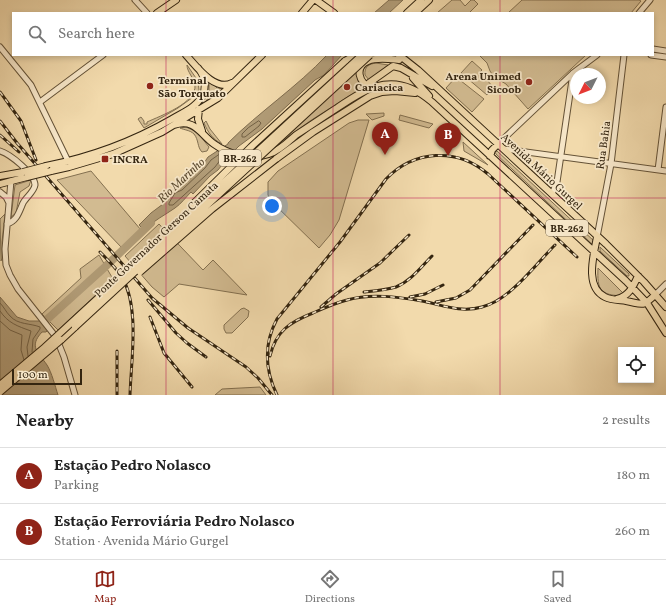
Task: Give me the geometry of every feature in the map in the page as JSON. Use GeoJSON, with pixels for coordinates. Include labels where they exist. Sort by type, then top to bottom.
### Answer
{"type":"FeatureCollection","features":[{"type":"Feature","properties":{"kind":"main road"},"geometry":{"type":"LineString","coordinates":[[158,12],[176,0]]}},
{"type":"Feature","properties":{"kind":"main road"},"geometry":{"type":"LineString","coordinates":[[303,12],[315,0],[333,12]]}},
{"type":"Feature","properties":{"kind":"main road"},"geometry":{"type":"LineString","coordinates":[[408,12],[421,0]]}},
{"type":"Feature","properties":{"kind":"main road"},"geometry":{"type":"LineString","coordinates":[[416,12],[429,0]]}},
{"type":"Feature","properties":{"kind":"main road"},"geometry":{"type":"LineString","coordinates":[[187,56],[198,68],[217,84],[225,86],[234,82]]}},
{"type":"Feature","properties":{"kind":"main road"},"geometry":{"type":"LineString","coordinates":[[0,176],[51,171],[69,167],[113,154],[138,143],[174,125],[218,98],[261,56]]}},
{"type":"Feature","properties":{"kind":"main road","name":"BR-262"},"geometry":{"type":"LineString","coordinates":[[139,260],[228,170],[345,61],[353,56]]}},
{"type":"Feature","properties":{"kind":"main road","name":"Ponte Governador Gerson Camata"},"geometry":{"type":"LineString","coordinates":[[57,336],[361,56]]}},
{"type":"Feature","properties":{"kind":"main road","name":"Ponte Governador Gerson Camata"},"geometry":{"type":"LineString","coordinates":[[57,336],[75,327],[369,56]]}},
{"type":"Feature","properties":{"kind":"main road"},"geometry":{"type":"LineString","coordinates":[[371,87],[362,82],[360,68],[363,64],[375,59],[399,58]]}},
{"type":"Feature","properties":{"kind":"main road","name":"Avenida Mário Gurgel"},"geometry":{"type":"LineString","coordinates":[[399,58],[418,70],[504,149],[638,276],[666,306]]}},
{"type":"Feature","properties":{"kind":"main road"},"geometry":{"type":"LineString","coordinates":[[371,87],[369,83],[393,66],[401,68],[409,74],[437,106]]}},
{"type":"Feature","properties":{"kind":"main road"},"geometry":{"type":"LineString","coordinates":[[198,68],[206,85],[199,110],[199,123],[203,132],[209,140],[218,147],[241,156],[260,156],[275,152],[356,95],[371,87],[392,84],[404,86],[416,90],[432,102]]}},
{"type":"Feature","properties":{"kind":"main road"},"geometry":{"type":"LineString","coordinates":[[409,74],[439,89]]}},
{"type":"Feature","properties":{"kind":"main road","name":"BR-262"},"geometry":{"type":"LineString","coordinates":[[75,327],[212,209],[276,159],[319,128],[364,99],[376,94],[395,91],[408,92],[421,96],[437,106],[632,288],[647,303],[666,333]]}},
{"type":"Feature","properties":{"kind":"main road"},"geometry":{"type":"LineString","coordinates":[[0,184],[11,181],[46,166],[111,148],[148,132],[193,107],[199,101],[204,92]]}},
{"type":"Feature","properties":{"kind":"main road"},"geometry":{"type":"LineString","coordinates":[[174,125],[189,124],[197,127],[203,132]]}},
{"type":"Feature","properties":{"kind":"main road"},"geometry":{"type":"LineString","coordinates":[[490,156],[492,150],[498,144]]}},
{"type":"Feature","properties":{"kind":"main road"},"geometry":{"type":"LineString","coordinates":[[597,237],[592,267],[592,277],[596,289],[600,294],[606,297],[638,304],[647,303],[656,294]]}},
{"type":"Feature","properties":{"kind":"main road"},"geometry":{"type":"LineString","coordinates":[[617,299],[626,296],[638,276]]}},
{"type":"Feature","properties":{"kind":"main road","name":"BR-262"},"geometry":{"type":"LineString","coordinates":[[0,385],[57,336]]}},
{"type":"Feature","properties":{"kind":"main road","name":"BR-262"},"geometry":{"type":"LineString","coordinates":[[0,392],[57,336]]}},
{"type":"Feature","properties":{"kind":"street"},"geometry":{"type":"LineString","coordinates":[[135,0],[146,12]]}},
{"type":"Feature","properties":{"kind":"street"},"geometry":{"type":"LineString","coordinates":[[640,12],[650,0]]}},
{"type":"Feature","properties":{"kind":"street"},"geometry":{"type":"LineString","coordinates":[[0,47],[28,81],[40,102],[68,161]]}},
{"type":"Feature","properties":{"kind":"street"},"geometry":{"type":"LineString","coordinates":[[654,49],[666,50]]}},
{"type":"Feature","properties":{"kind":"street"},"geometry":{"type":"LineString","coordinates":[[654,55],[666,57]]}},
{"type":"Feature","properties":{"kind":"street"},"geometry":{"type":"LineString","coordinates":[[40,102],[102,56]]}},
{"type":"Feature","properties":{"kind":"street"},"geometry":{"type":"LineString","coordinates":[[580,68],[596,56]]}},
{"type":"Feature","properties":{"kind":"street","name":"Rua Bahia"},"geometry":{"type":"LineString","coordinates":[[597,237],[611,164],[624,56]]}},
{"type":"Feature","properties":{"kind":"street"},"geometry":{"type":"LineString","coordinates":[[498,144],[570,76]]}},
{"type":"Feature","properties":{"kind":"street"},"geometry":{"type":"LineString","coordinates":[[552,194],[557,182],[570,94]]}},
{"type":"Feature","properties":{"kind":"street"},"geometry":{"type":"LineString","coordinates":[[658,170],[666,106]]}},
{"type":"Feature","properties":{"kind":"street"},"geometry":{"type":"LineString","coordinates":[[504,149],[666,171]]}},
{"type":"Feature","properties":{"kind":"street"},"geometry":{"type":"LineString","coordinates":[[0,151],[18,163],[33,178],[34,183],[33,189],[24,200],[18,217],[13,222],[7,224]]}},
{"type":"Feature","properties":{"kind":"street"},"geometry":{"type":"LineString","coordinates":[[11,181],[5,254],[8,270],[18,289],[57,336],[75,395]]}},
{"type":"Feature","properties":{"kind":"street"},"geometry":{"type":"LineString","coordinates":[[0,192],[6,197],[9,204]]}},
{"type":"Feature","properties":{"kind":"street"},"geometry":{"type":"LineString","coordinates":[[656,294],[665,287]]}},
{"type":"Feature","properties":{"kind":"shaded area"},"geometry":{"type":"Polygon","coordinates":[[[452,0],[460,0],[465,6],[471,0],[474,0],[478,4],[470,12],[438,12],[452,0]]]}},
{"type":"Feature","properties":{"kind":"shaded area"},"geometry":{"type":"Polygon","coordinates":[[[522,0],[641,1],[632,12],[509,12],[522,0]]]}},
{"type":"Feature","properties":{"kind":"shaded area","name":"Arena Unimed Sicoob"},"geometry":{"type":"Polygon","coordinates":[[[480,56],[585,56],[572,68],[570,68],[570,70],[528,109],[506,84],[494,77],[487,63],[480,56]]]}},
{"type":"Feature","properties":{"kind":"shaded area"},"geometry":{"type":"Polygon","coordinates":[[[472,61],[482,70],[480,72],[493,87],[487,95],[461,73],[472,61]]]}},
{"type":"Feature","properties":{"kind":"shaded area"},"geometry":{"type":"Polygon","coordinates":[[[376,63],[388,65],[369,80],[365,75],[365,70],[369,65],[376,63]]]}},
{"type":"Feature","properties":{"kind":"shaded area"},"geometry":{"type":"Polygon","coordinates":[[[187,65],[198,81],[199,90],[196,95],[178,108],[144,128],[138,119],[141,117],[144,124],[147,124],[147,122],[177,108],[190,98],[194,92],[195,85],[187,65]]]}},
{"type":"Feature","properties":{"kind":"shaded area"},"geometry":{"type":"Polygon","coordinates":[[[357,70],[358,79],[363,87],[310,121],[274,147],[357,70]]]}},
{"type":"Feature","properties":{"kind":"shaded area"},"geometry":{"type":"Polygon","coordinates":[[[456,77],[484,99],[472,112],[446,88],[456,77]]]}},
{"type":"Feature","properties":{"kind":"shaded area"},"geometry":{"type":"Polygon","coordinates":[[[209,80],[217,88],[224,89],[206,103],[209,93],[209,80]]]}},
{"type":"Feature","properties":{"kind":"shaded area"},"geometry":{"type":"Polygon","coordinates":[[[384,113],[384,116],[372,120],[366,114],[384,113]]]}},
{"type":"Feature","properties":{"kind":"shaded area"},"geometry":{"type":"Polygon","coordinates":[[[400,115],[433,124],[429,128],[399,120],[400,115]]]}},
{"type":"Feature","properties":{"kind":"shaded area"},"geometry":{"type":"Polygon","coordinates":[[[358,120],[369,120],[339,220],[330,235],[319,248],[271,201],[268,195],[268,182],[278,171],[349,123],[358,120]]]}},
{"type":"Feature","properties":{"kind":"shaded area"},"geometry":{"type":"Polygon","coordinates":[[[206,121],[210,129],[222,144],[213,138],[204,123],[206,121]]]}},
{"type":"Feature","properties":{"kind":"shaded area"},"geometry":{"type":"Polygon","coordinates":[[[186,127],[197,132],[209,147],[207,151],[202,152],[200,150],[194,134],[180,128],[186,127]]]}},
{"type":"Feature","properties":{"kind":"shaded area"},"geometry":{"type":"Polygon","coordinates":[[[463,142],[488,165],[464,151],[463,142]]]}},
{"type":"Feature","properties":{"kind":"shaded area"},"geometry":{"type":"Polygon","coordinates":[[[497,151],[594,241],[594,246],[496,154],[495,152],[497,151]]]}},
{"type":"Feature","properties":{"kind":"shaded area"},"geometry":{"type":"Polygon","coordinates":[[[91,171],[141,230],[122,248],[57,180],[91,171]]]}},
{"type":"Feature","properties":{"kind":"shaded area"},"geometry":{"type":"Polygon","coordinates":[[[31,180],[29,186],[20,192],[16,213],[11,217],[15,185],[31,180]]]}},
{"type":"Feature","properties":{"kind":"shaded area"},"geometry":{"type":"Polygon","coordinates":[[[5,214],[2,258],[1,261],[0,219],[5,214]]]}},
{"type":"Feature","properties":{"kind":"shaded area"},"geometry":{"type":"Polygon","coordinates":[[[159,224],[203,270],[213,260],[247,295],[179,284],[164,297],[152,287],[125,256],[159,224]]]}},
{"type":"Feature","properties":{"kind":"shaded area"},"geometry":{"type":"Polygon","coordinates":[[[600,247],[629,274],[629,276],[627,276],[600,251],[600,247]]]}},
{"type":"Feature","properties":{"kind":"shaded area"},"geometry":{"type":"Polygon","coordinates":[[[99,255],[113,279],[58,330],[42,314],[81,278],[80,269],[99,255]]]}},
{"type":"Feature","properties":{"kind":"shaded area"},"geometry":{"type":"Polygon","coordinates":[[[598,268],[624,294],[623,296],[605,293],[602,290],[598,282],[598,268]]]}},
{"type":"Feature","properties":{"kind":"shaded area"},"geometry":{"type":"Polygon","coordinates":[[[244,308],[249,311],[248,317],[232,333],[226,333],[224,325],[244,308]]]}},
{"type":"Feature","properties":{"kind":"shaded area"},"geometry":{"type":"Polygon","coordinates":[[[260,387],[266,395],[215,395],[222,389],[260,387]]]}},
{"type":"Feature","properties":{"kind":"water"},"geometry":{"type":"Polygon","coordinates":[[[389,0],[403,0],[390,12],[375,12],[389,0]]]}},
{"type":"Feature","properties":{"kind":"water"},"geometry":{"type":"Polygon","coordinates":[[[326,56],[341,56],[324,75],[315,80],[262,129],[239,146],[218,170],[210,176],[193,194],[191,192],[177,206],[144,230],[139,225],[163,204],[171,191],[202,166],[208,157],[228,144],[252,121],[326,56]]]}},
{"type":"Feature","properties":{"kind":"water"},"geometry":{"type":"Polygon","coordinates":[[[0,297],[17,317],[29,321],[42,321],[49,329],[46,332],[42,332],[38,337],[35,346],[36,350],[49,368],[58,395],[0,395],[0,297]]]}},
{"type":"Feature","properties":{"kind":"waterway","name":"Rio Marinho"},"geometry":{"type":"LineString","coordinates":[[43,323],[151,223]]}},
{"type":"Feature","properties":{"kind":"railway"},"geometry":{"type":"LineString","coordinates":[[0,92],[21,121],[36,160]]}},
{"type":"Feature","properties":{"kind":"railway"},"geometry":{"type":"LineString","coordinates":[[0,121],[17,143],[152,298],[188,328],[246,367],[258,378],[272,395]]}},
{"type":"Feature","properties":{"kind":"railway"},"geometry":{"type":"LineString","coordinates":[[0,135],[19,152]]}},
{"type":"Feature","properties":{"kind":"railway"},"geometry":{"type":"LineString","coordinates":[[277,395],[270,376],[267,357],[269,338],[277,319],[340,242],[386,179],[397,169],[409,162],[422,158],[449,156],[463,159],[476,165],[488,174],[577,257]]}},
{"type":"Feature","properties":{"kind":"railway"},"geometry":{"type":"LineString","coordinates":[[436,302],[456,298],[470,290],[533,225]]}},
{"type":"Feature","properties":{"kind":"railway"},"geometry":{"type":"LineString","coordinates":[[321,307],[336,294],[380,263],[409,235]]}},
{"type":"Feature","properties":{"kind":"railway"},"geometry":{"type":"LineString","coordinates":[[270,356],[276,340],[285,328],[305,316],[325,307],[347,300],[375,296],[422,301],[459,309],[474,309],[482,307],[492,303],[512,290],[555,245]]}},
{"type":"Feature","properties":{"kind":"railway"},"geometry":{"type":"LineString","coordinates":[[100,252],[115,267],[122,277],[128,290],[131,304],[133,319],[133,350],[130,395]]}},
{"type":"Feature","properties":{"kind":"railway"},"geometry":{"type":"LineString","coordinates":[[364,292],[396,287],[416,273],[432,256]]}},
{"type":"Feature","properties":{"kind":"railway"},"geometry":{"type":"LineString","coordinates":[[410,297],[425,294],[443,285]]}},
{"type":"Feature","properties":{"kind":"railway"},"geometry":{"type":"LineString","coordinates":[[148,300],[176,333],[206,357]]}},
{"type":"Feature","properties":{"kind":"railway"},"geometry":{"type":"LineString","coordinates":[[150,317],[164,353],[192,387]]}},
{"type":"Feature","properties":{"kind":"railway"},"geometry":{"type":"LineString","coordinates":[[117,351],[117,395]]}},
{"type":"Feature","properties":{"kind":"place","name":"Arena Unimed Sicoob"},"geometry":{"type":"Point","coordinates":[529,82]}},
{"type":"Feature","properties":{"kind":"place","name":"Terminal São Torquato"},"geometry":{"type":"Point","coordinates":[150,86]}},
{"type":"Feature","properties":{"kind":"place","name":"Cariacica"},"geometry":{"type":"Point","coordinates":[347,87]}},
{"type":"Feature","properties":{"kind":"place","name":"Estação Pedro Nolasco"},"geometry":{"type":"Point","coordinates":[385,155]}},
{"type":"Feature","properties":{"kind":"place","name":"Estação Ferroviária Pedro Nolasco"},"geometry":{"type":"Point","coordinates":[448,156]}},
{"type":"Feature","properties":{"kind":"place","name":"INCRA"},"geometry":{"type":"Point","coordinates":[105,159]}}]}
